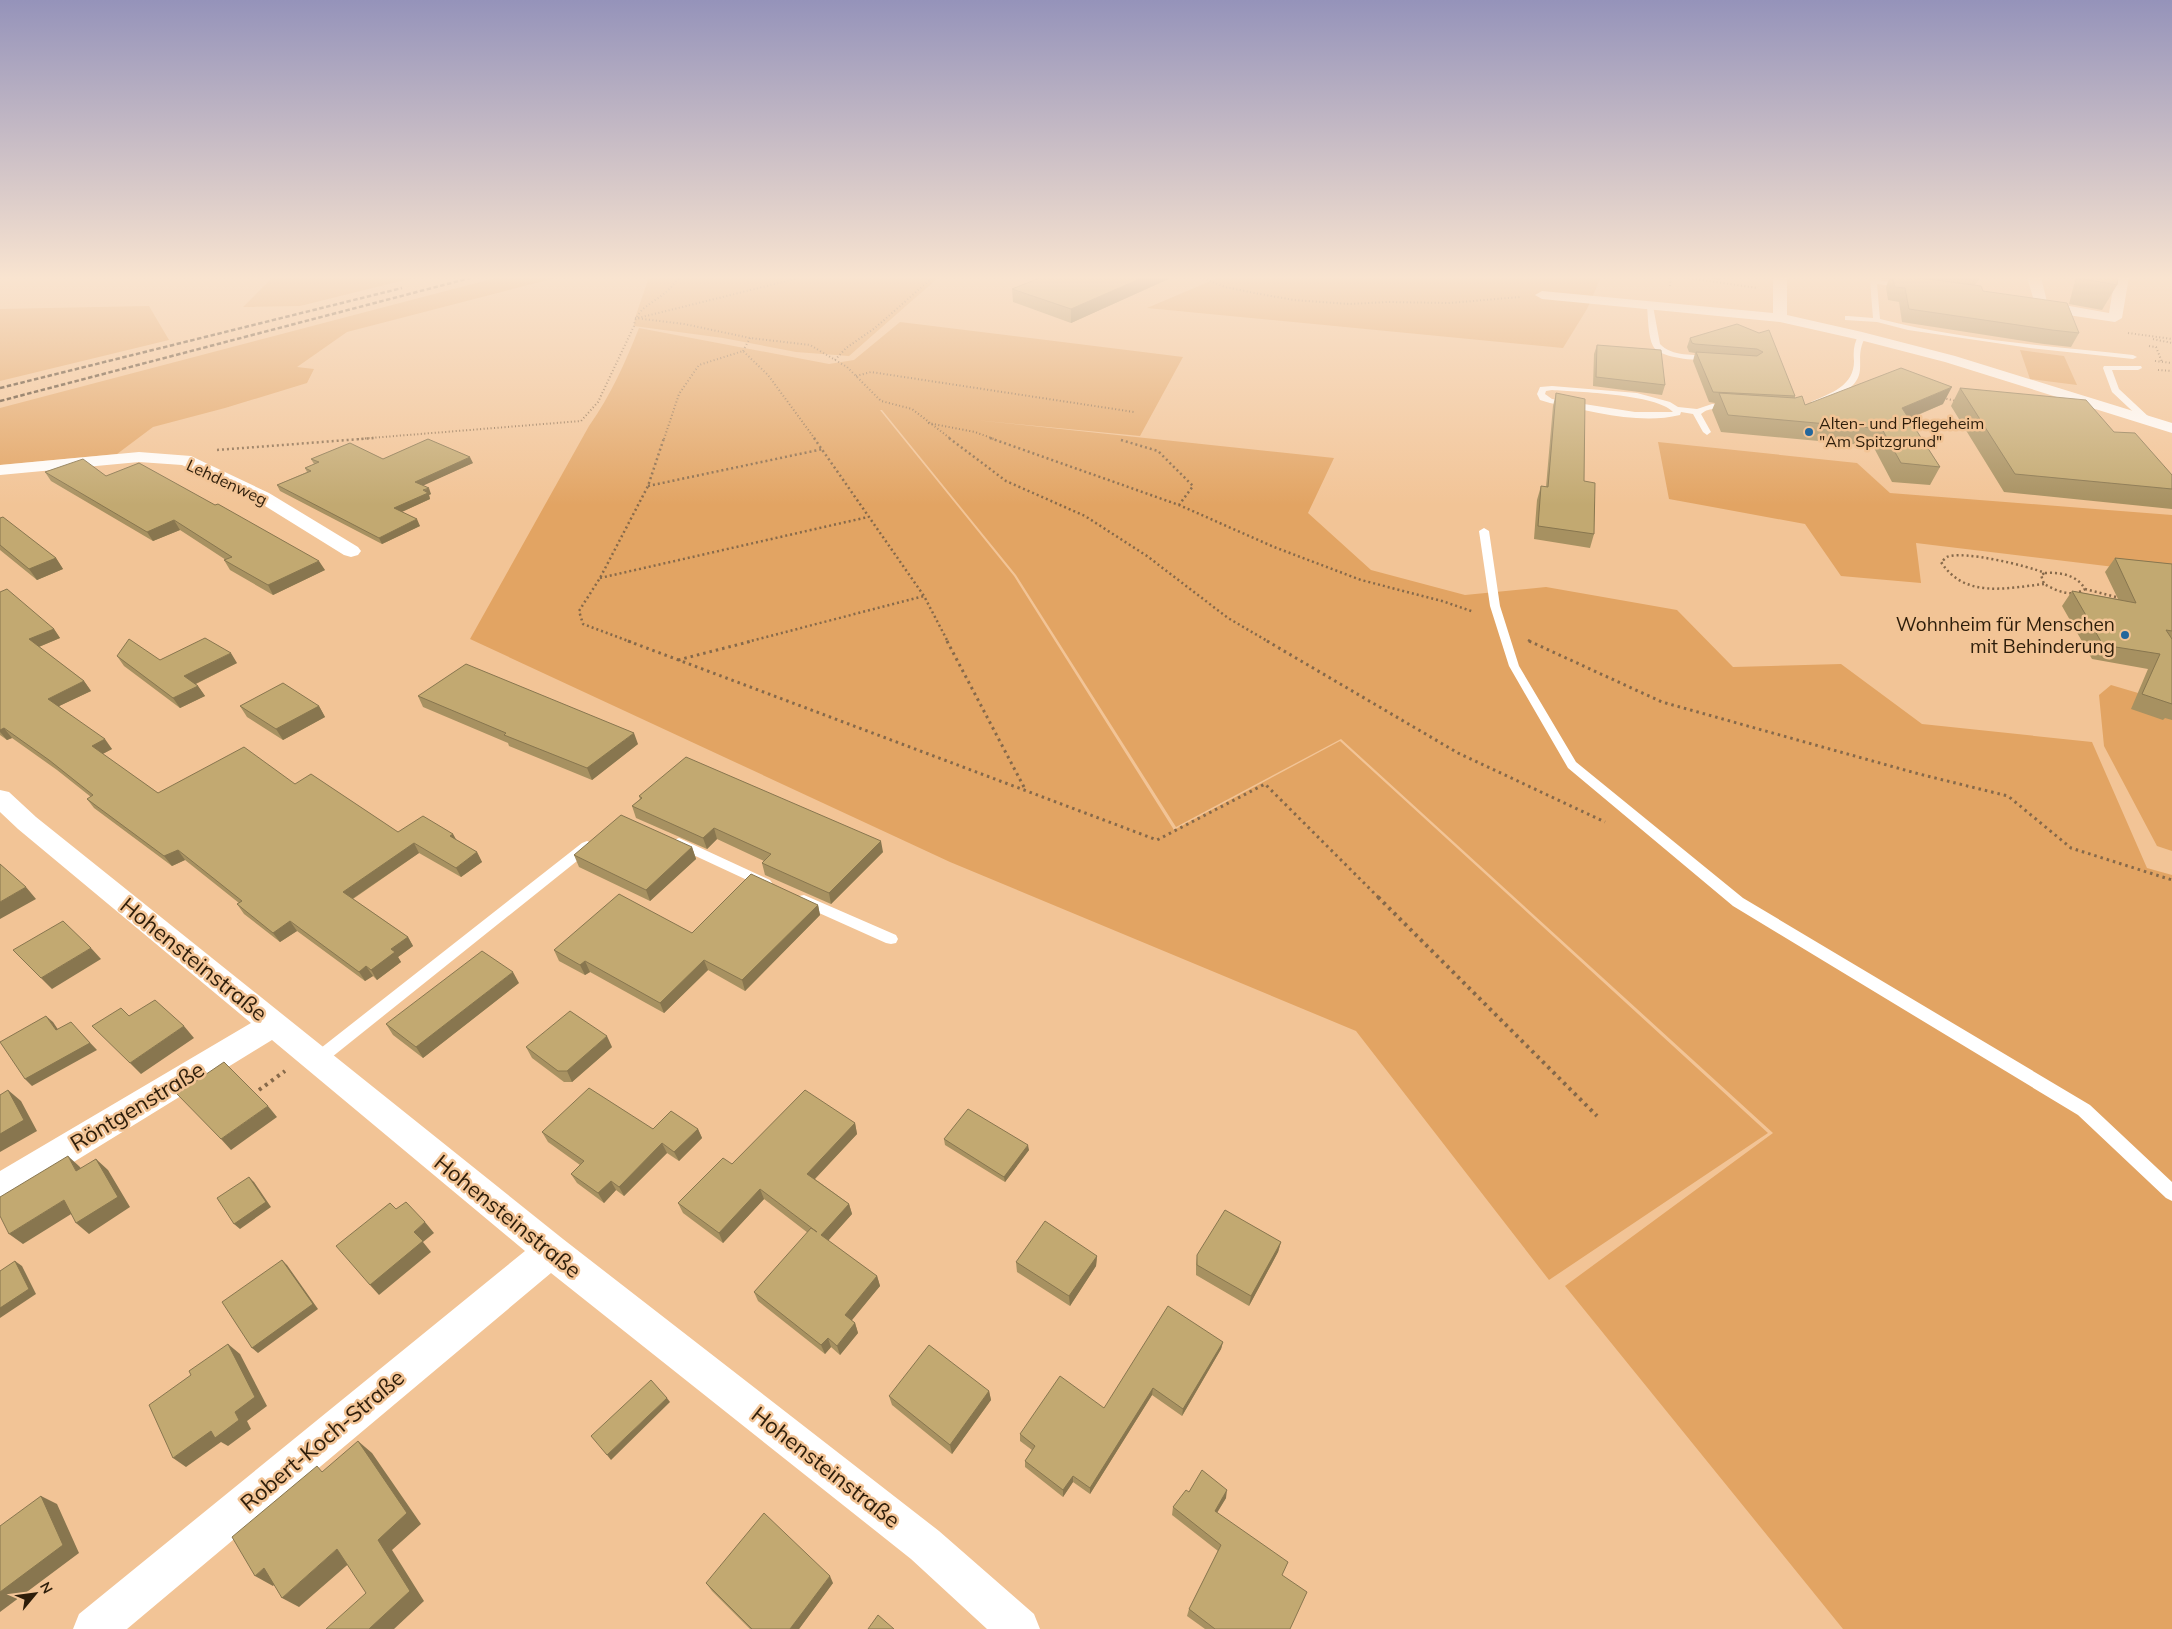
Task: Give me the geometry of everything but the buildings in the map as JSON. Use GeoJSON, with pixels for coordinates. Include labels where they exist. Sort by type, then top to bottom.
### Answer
{"type":"FeatureCollection","features":[{"type":"Feature","properties":{"kind":"street"},"geometry":{"type":"LineString","coordinates":[[1927,353],[2172,428]]}},
{"type":"Feature","properties":{"kind":"street","name":"Lehdenweg"},"geometry":{"type":"LineString","coordinates":[[0,470],[139,457],[185,460],[263,497],[351,551]]}},
{"type":"Feature","properties":{"kind":"street","name":"Hohensteinstraße"},"geometry":{"type":"LineString","coordinates":[[0,798],[27,823],[551,1251],[925,1545],[1019,1629]]}},
{"type":"Feature","properties":{"kind":"street","name":"Röntgenstraße"},"geometry":{"type":"LineString","coordinates":[[0,1189],[274,1024]]}},
{"type":"Feature","properties":{"kind":"street","name":"Robert-Koch-Straße"},"geometry":{"type":"LineString","coordinates":[[94,1629],[551,1251]]}},
{"type":"Feature","properties":{"kind":"lane"},"geometry":{"type":"LineString","coordinates":[[1670,353],[1717,358]]}},
{"type":"Feature","properties":{"kind":"lane"},"geometry":{"type":"LineString","coordinates":[[1806,407],[1843,389],[1853,379],[1856,373],[1857,353]]}},
{"type":"Feature","properties":{"kind":"lane"},"geometry":{"type":"LineString","coordinates":[[2099,353],[2133,357]]}},
{"type":"Feature","properties":{"kind":"lane"},"geometry":{"type":"LineString","coordinates":[[2138,368],[2107,368],[2115,390],[2147,420]]}},
{"type":"Feature","properties":{"kind":"lane"},"geometry":{"type":"LineString","coordinates":[[1676,409],[1677,414],[1672,416],[1651,416],[1550,401],[1543,398],[1541,394],[1543,389],[1552,388],[1650,398],[1672,404],[1676,409],[1698,412]]}},
{"type":"Feature","properties":{"kind":"lane"},"geometry":{"type":"LineString","coordinates":[[1707,432],[1697,414],[1700,408],[1707,406],[1738,408]]}},
{"type":"Feature","properties":{"kind":"lane"},"geometry":{"type":"LineString","coordinates":[[1484,531],[1495,606],[1514,666],[1572,765],[1738,902],[2084,1110],[2172,1193]]}},
{"type":"Feature","properties":{"kind":"lane"},"geometry":{"type":"LineString","coordinates":[[317,1060],[599,837]]}},
{"type":"Feature","properties":{"kind":"lane"},"geometry":{"type":"LineString","coordinates":[[666,838],[774,886]]}},
{"type":"Feature","properties":{"kind":"lane"},"geometry":{"type":"LineString","coordinates":[[792,894],[890,939]]}},
{"type":"Feature","properties":{"kind":"path"},"geometry":{"type":"LineString","coordinates":[[216,450],[580,421],[598,402],[620,353]]}},
{"type":"Feature","properties":{"kind":"path"},"geometry":{"type":"LineString","coordinates":[[737,353],[699,365],[679,394],[648,486],[600,578],[579,611],[583,624],[1157,840],[1265,784],[1597,1116]]}},
{"type":"Feature","properties":{"kind":"path"},"geometry":{"type":"LineString","coordinates":[[745,353],[768,375],[823,449],[924,596],[1025,789]]}},
{"type":"Feature","properties":{"kind":"path"},"geometry":{"type":"LineString","coordinates":[[823,353],[847,367],[881,401],[912,410],[974,454],[1006,481],[1093,521],[1147,556],[1228,618],[1458,752],[1614,826]]}},
{"type":"Feature","properties":{"kind":"path"},"geometry":{"type":"LineString","coordinates":[[835,360],[841,353]]}},
{"type":"Feature","properties":{"kind":"path"},"geometry":{"type":"LineString","coordinates":[[856,376],[871,372],[1134,412]]}},
{"type":"Feature","properties":{"kind":"path"},"geometry":{"type":"LineString","coordinates":[[1936,396],[1964,402]]}},
{"type":"Feature","properties":{"kind":"path"},"geometry":{"type":"LineString","coordinates":[[928,423],[975,432],[1179,505],[1274,547],[1361,580],[1442,601],[1500,622],[1544,649],[1662,702],[1919,774],[2008,796],[2071,848],[2172,880]]}},
{"type":"Feature","properties":{"kind":"path"},"geometry":{"type":"LineString","coordinates":[[1120,440],[1158,451],[1193,486],[1179,505]]}},
{"type":"Feature","properties":{"kind":"path"},"geometry":{"type":"LineString","coordinates":[[648,486],[823,449]]}},
{"type":"Feature","properties":{"kind":"path"},"geometry":{"type":"LineString","coordinates":[[600,578],[868,517]]}},
{"type":"Feature","properties":{"kind":"path"},"geometry":{"type":"LineString","coordinates":[[1954,556],[2008,561],[2044,573],[2056,573],[2075,578],[2084,585],[2085,589],[2080,593],[2067,593],[2044,584],[1981,588],[1968,585],[1953,577],[1944,569],[1941,562],[1947,557],[1954,556]]}},
{"type":"Feature","properties":{"kind":"path"},"geometry":{"type":"LineString","coordinates":[[2044,573],[2041,575],[2044,584]]}},
{"type":"Feature","properties":{"kind":"path"},"geometry":{"type":"LineString","coordinates":[[2085,589],[2126,599]]}},
{"type":"Feature","properties":{"kind":"path"},"geometry":{"type":"LineString","coordinates":[[677,660],[924,596]]}},
{"type":"Feature","properties":{"kind":"shaded area"},"geometry":{"type":"Polygon","coordinates":[[[0,353],[115,353],[0,381],[0,353]]]}},
{"type":"Feature","properties":{"kind":"shaded area"},"geometry":{"type":"Polygon","coordinates":[[[209,353],[317,353],[297,367],[314,369],[307,383],[225,408],[153,427],[117,454],[0,465],[0,408],[209,353]]]}},
{"type":"Feature","properties":{"kind":"shaded area"},"geometry":{"type":"Polygon","coordinates":[[[628,353],[771,353],[829,364],[854,360],[862,353],[1151,353],[1183,357],[1140,436],[975,420],[1334,458],[1308,513],[1371,570],[1465,595],[1546,587],[1677,610],[1733,667],[1841,664],[1922,724],[2092,742],[2147,868],[2172,875],[2172,1629],[1843,1629],[1565,1286],[1773,1133],[1341,739],[1176,827],[1016,575],[882,410],[880,410],[1014,576],[1174,830],[1340,741],[1768,1133],[1549,1280],[1356,1031],[950,862],[470,639],[589,426],[611,391],[628,353]]]}},
{"type":"Feature","properties":{"kind":"shaded area"},"geometry":{"type":"Polygon","coordinates":[[[810,353],[852,353],[849,356],[810,353]]]}},
{"type":"Feature","properties":{"kind":"shaded area"},"geometry":{"type":"Polygon","coordinates":[[[2021,353],[2064,356],[2077,385],[2030,379],[2021,353]]]}},
{"type":"Feature","properties":{"kind":"shaded area"},"geometry":{"type":"Polygon","coordinates":[[[1658,442],[1857,463],[1890,493],[2172,515],[2172,574],[1916,543],[1921,583],[1841,576],[1805,524],[1669,499],[1658,442]]]}},
{"type":"Feature","properties":{"kind":"shaded area"},"geometry":{"type":"Polygon","coordinates":[[[2111,685],[2172,703],[2172,851],[2157,846],[2104,746],[2099,695],[2111,685]]]}},
{"type":"Feature","properties":{"kind":"railway"},"geometry":{"type":"LineString","coordinates":[[0,388],[141,353]]}},
{"type":"Feature","properties":{"kind":"railway"},"geometry":{"type":"LineString","coordinates":[[0,401],[183,353]]}},
{"type":"Feature","properties":{"kind":"place","name":"Alten- und Pflegeheim \"Am Spitzgrund\""},"geometry":{"type":"Point","coordinates":[1809,432]}},
{"type":"Feature","properties":{"kind":"place","name":"Wohnheim für Menschen mit Behinderung"},"geometry":{"type":"Point","coordinates":[2125,635]}}]}
